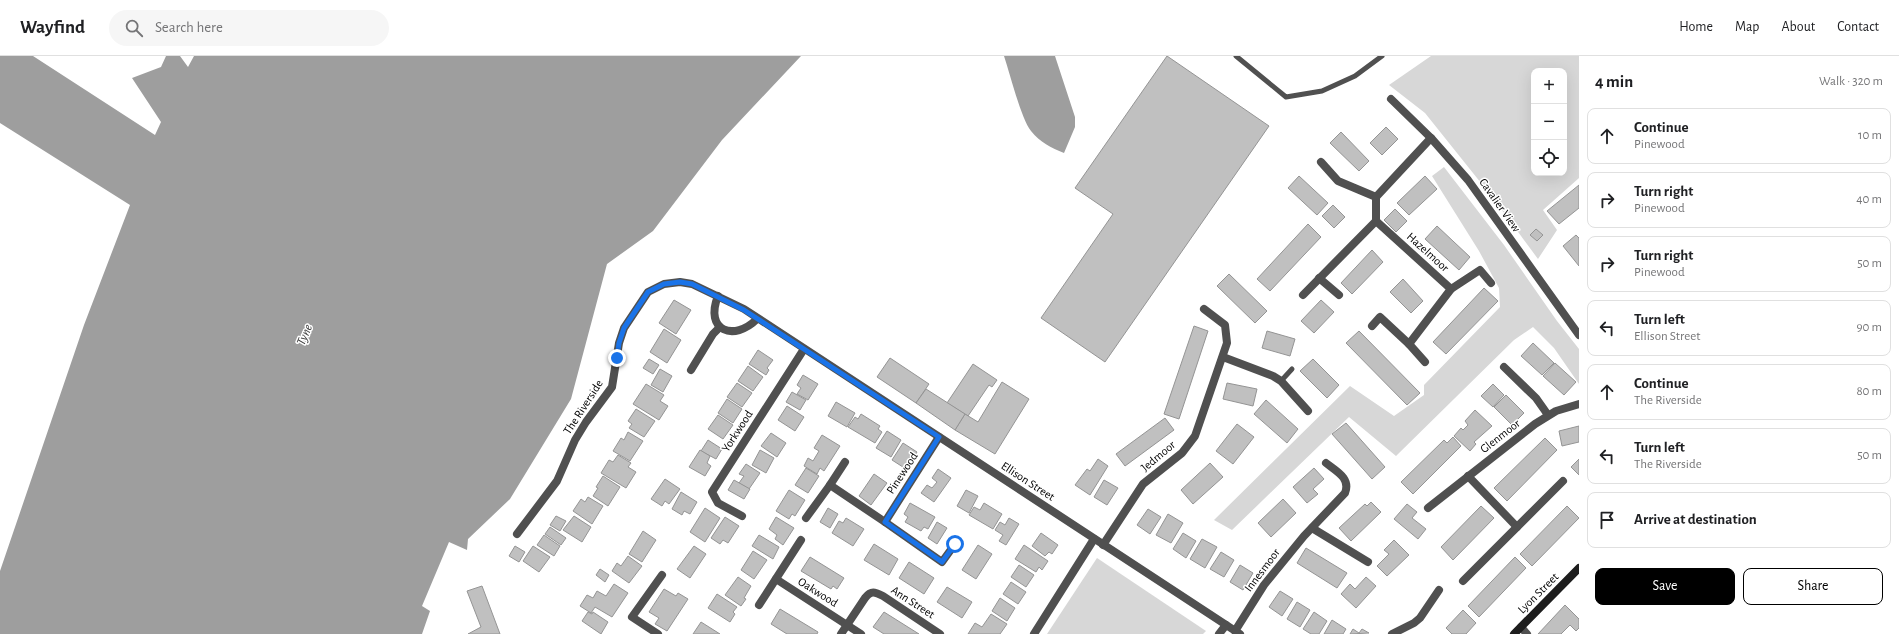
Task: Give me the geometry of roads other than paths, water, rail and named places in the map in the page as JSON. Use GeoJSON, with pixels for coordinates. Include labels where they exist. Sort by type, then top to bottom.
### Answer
{"type":"FeatureCollection","features":[{"type":"Feature","properties":{"kind":"main road","name":"Lyon Street"},"geometry":{"type":"LineString","coordinates":[[1514,634],[1579,568]]}},
{"type":"Feature","properties":{"kind":"street","name":"Cavalier View"},"geometry":{"type":"LineString","coordinates":[[1391,99],[1431,138],[1468,180],[1579,336]]}},
{"type":"Feature","properties":{"kind":"street"},"geometry":{"type":"LineString","coordinates":[[1303,295],[1376,221],[1376,197],[1431,138]]}},
{"type":"Feature","properties":{"kind":"street"},"geometry":{"type":"LineString","coordinates":[[1321,162],[1338,181],[1376,197]]}},
{"type":"Feature","properties":{"kind":"street","name":"Hazelmoor"},"geometry":{"type":"LineString","coordinates":[[1376,221],[1451,289],[1409,344]]}},
{"type":"Feature","properties":{"kind":"street"},"geometry":{"type":"LineString","coordinates":[[1451,289],[1480,270],[1491,283]]}},
{"type":"Feature","properties":{"kind":"street"},"geometry":{"type":"LineString","coordinates":[[1319,278],[1339,295]]}},
{"type":"Feature","properties":{"kind":"street","name":"The Riverside"},"geometry":{"type":"LineString","coordinates":[[517,534],[558,481],[575,440],[586,422],[612,387],[619,343],[624,328],[648,292],[664,284],[680,282],[692,284],[744,310],[804,349]]}},
{"type":"Feature","properties":{"kind":"street"},"geometry":{"type":"LineString","coordinates":[[718,296],[714,314],[716,323],[720,327],[732,331],[742,330],[757,319]]}},
{"type":"Feature","properties":{"kind":"street","name":"Jedmoor"},"geometry":{"type":"LineString","coordinates":[[1103,545],[1143,484],[1182,453],[1195,436],[1227,343],[1225,325],[1204,309]]}},
{"type":"Feature","properties":{"kind":"street"},"geometry":{"type":"LineString","coordinates":[[1372,326],[1380,317],[1409,344],[1425,362]]}},
{"type":"Feature","properties":{"kind":"street"},"geometry":{"type":"LineString","coordinates":[[691,370],[713,334],[720,327]]}},
{"type":"Feature","properties":{"kind":"street","name":"Ellison Street"},"geometry":{"type":"LineString","coordinates":[[804,349],[1237,632]]}},
{"type":"Feature","properties":{"kind":"street","name":"Yorkwood"},"geometry":{"type":"LineString","coordinates":[[742,516],[718,503],[712,492],[804,349]]}},
{"type":"Feature","properties":{"kind":"street"},"geometry":{"type":"LineString","coordinates":[[1223,357],[1274,376],[1281,381],[1308,411]]}},
{"type":"Feature","properties":{"kind":"street"},"geometry":{"type":"LineString","coordinates":[[1504,367],[1536,398],[1548,415]]}},
{"type":"Feature","properties":{"kind":"street","name":"Glenmoor"},"geometry":{"type":"LineString","coordinates":[[1428,508],[1548,415],[1579,404]]}},
{"type":"Feature","properties":{"kind":"street","name":"Pinewood"},"geometry":{"type":"LineString","coordinates":[[885,522],[939,437]]}},
{"type":"Feature","properties":{"kind":"street"},"geometry":{"type":"LineString","coordinates":[[806,518],[845,462]]}},
{"type":"Feature","properties":{"kind":"street","name":"Innesmoor"},"geometry":{"type":"LineString","coordinates":[[1237,632],[1264,585],[1348,488],[1344,477],[1326,463]]}},
{"type":"Feature","properties":{"kind":"street"},"geometry":{"type":"LineString","coordinates":[[1468,476],[1517,527]]}},
{"type":"Feature","properties":{"kind":"street"},"geometry":{"type":"LineString","coordinates":[[1463,582],[1563,481]]}},
{"type":"Feature","properties":{"kind":"street"},"geometry":{"type":"LineString","coordinates":[[830,485],[942,562],[955,544]]}},
{"type":"Feature","properties":{"kind":"street"},"geometry":{"type":"LineString","coordinates":[[1312,528],[1368,562]]}},
{"type":"Feature","properties":{"kind":"street"},"geometry":{"type":"LineString","coordinates":[[1034,634],[1094,538]]}},
{"type":"Feature","properties":{"kind":"street"},"geometry":{"type":"LineString","coordinates":[[759,605],[801,540]]}},
{"type":"Feature","properties":{"kind":"street"},"geometry":{"type":"LineString","coordinates":[[658,634],[632,617],[662,575]]}},
{"type":"Feature","properties":{"kind":"street","name":"Oakwood"},"geometry":{"type":"LineString","coordinates":[[776,579],[848,624],[861,634]]}},
{"type":"Feature","properties":{"kind":"street"},"geometry":{"type":"LineString","coordinates":[[1392,634],[1414,623],[1420,618],[1439,590]]}},
{"type":"Feature","properties":{"kind":"street","name":"Ann Street"},"geometry":{"type":"LineString","coordinates":[[848,624],[868,593],[873,592],[882,596],[940,634]]}},
{"type":"Feature","properties":{"kind":"street"},"geometry":{"type":"LineString","coordinates":[[841,634],[848,624]]}},
{"type":"Feature","properties":{"kind":"street"},"geometry":{"type":"LineString","coordinates":[[1219,634],[1226,625]]}},
{"type":"Feature","properties":{"kind":"street"},"geometry":{"type":"LineString","coordinates":[[1521,627],[1527,634]]}},
{"type":"Feature","properties":{"kind":"lane"},"geometry":{"type":"LineString","coordinates":[[1236,56],[1286,96],[1322,91],[1355,76],[1382,56]]}},
{"type":"Feature","properties":{"kind":"lane"},"geometry":{"type":"LineString","coordinates":[[1281,381],[1292,369]]}},
{"type":"Feature","properties":{"kind":"water","name":"Tyne"},"geometry":{"type":"Polygon","coordinates":[[[0,56],[33,56],[155,135],[161,122],[132,78],[161,67],[166,56],[180,56],[188,67],[194,56],[801,56],[722,140],[653,231],[607,264],[571,399],[510,499],[468,539],[467,550],[449,542],[422,606],[430,611],[422,634],[0,634],[0,571],[84,325],[130,205],[0,123],[0,56]]]}},
{"type":"Feature","properties":{"kind":"water"},"geometry":{"type":"Polygon","coordinates":[[[1004,56],[1055,56],[1075,117],[1075,127],[1064,153],[1038,138],[1027,125],[1004,56]]]}}]}
